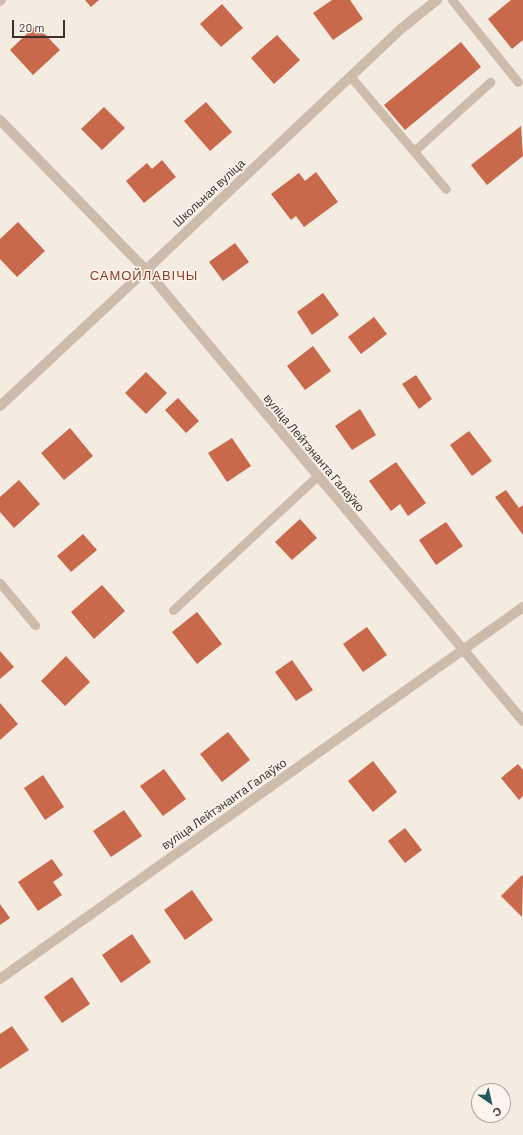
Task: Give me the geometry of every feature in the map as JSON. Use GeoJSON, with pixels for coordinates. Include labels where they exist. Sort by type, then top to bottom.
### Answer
{"type":"FeatureCollection","features":[{"type":"Feature","properties":{"kind":"street","name":"Школьная вуліца"},"geometry":{"type":"LineString","coordinates":[[0,406],[146,270],[350,76],[437,0]]}},
{"type":"Feature","properties":{"kind":"street","name":"вуліца Лейтэнанта Галаўко"},"geometry":{"type":"LineString","coordinates":[[0,120],[146,270],[463,651]]}},
{"type":"Feature","properties":{"kind":"street","name":"вуліца Лейтэнанта Галаўко"},"geometry":{"type":"LineString","coordinates":[[0,979],[523,607]]}},
{"type":"Feature","properties":{"kind":"street"},"geometry":{"type":"LineString","coordinates":[[463,651],[523,721]]}},
{"type":"Feature","properties":{"kind":"lane"},"geometry":{"type":"LineString","coordinates":[[452,0],[518,82]]}},
{"type":"Feature","properties":{"kind":"lane"},"geometry":{"type":"LineString","coordinates":[[350,76],[446,189]]}},
{"type":"Feature","properties":{"kind":"lane"},"geometry":{"type":"LineString","coordinates":[[414,151],[490,82]]}},
{"type":"Feature","properties":{"kind":"lane"},"geometry":{"type":"LineString","coordinates":[[173,610],[317,476]]}},
{"type":"Feature","properties":{"kind":"lane"},"geometry":{"type":"LineString","coordinates":[[0,583],[35,625]]}},
{"type":"Feature","properties":{"kind":"building"},"geometry":{"type":"Polygon","coordinates":[[[85,0],[99,0],[91,7],[85,0]]]}},
{"type":"Feature","properties":{"kind":"building"},"geometry":{"type":"Polygon","coordinates":[[[332,0],[350,0],[363,19],[333,40],[313,13],[332,0]]]}},
{"type":"Feature","properties":{"kind":"building"},"geometry":{"type":"Polygon","coordinates":[[[511,0],[523,0],[523,40],[512,49],[488,19],[511,0]]]}},
{"type":"Feature","properties":{"kind":"building"},"geometry":{"type":"Polygon","coordinates":[[[222,4],[243,28],[221,47],[200,24],[222,4]]]}},
{"type":"Feature","properties":{"kind":"building"},"geometry":{"type":"Polygon","coordinates":[[[36,25],[60,50],[33,75],[10,50],[36,25]]]}},
{"type":"Feature","properties":{"kind":"building"},"geometry":{"type":"Polygon","coordinates":[[[277,35],[300,60],[274,84],[251,58],[277,35]]]}},
{"type":"Feature","properties":{"kind":"building"},"geometry":{"type":"Polygon","coordinates":[[[461,42],[481,67],[405,130],[384,105],[461,42]]]}},
{"type":"Feature","properties":{"kind":"building"},"geometry":{"type":"Polygon","coordinates":[[[206,102],[232,132],[210,151],[184,121],[206,102]]]}},
{"type":"Feature","properties":{"kind":"building"},"geometry":{"type":"Polygon","coordinates":[[[104,107],[125,128],[102,150],[81,129],[104,107]]]}},
{"type":"Feature","properties":{"kind":"building"},"geometry":{"type":"Polygon","coordinates":[[[521,126],[523,156],[487,185],[471,165],[521,126]]]}},
{"type":"Feature","properties":{"kind":"building"},"geometry":{"type":"Polygon","coordinates":[[[162,160],[176,177],[144,203],[126,181],[147,163],[152,169],[162,160]]]}},
{"type":"Feature","properties":{"kind":"building"},"geometry":{"type":"Polygon","coordinates":[[[316,172],[338,202],[304,227],[296,216],[291,220],[271,194],[299,173],[305,181],[316,172]]]}},
{"type":"Feature","properties":{"kind":"building"},"geometry":{"type":"Polygon","coordinates":[[[18,222],[45,251],[17,277],[0,259],[0,239],[18,222]]]}},
{"type":"Feature","properties":{"kind":"building"},"geometry":{"type":"Polygon","coordinates":[[[235,243],[249,262],[223,281],[209,262],[235,243]]]}},
{"type":"Feature","properties":{"kind":"building"},"geometry":{"type":"Polygon","coordinates":[[[323,293],[339,315],[312,335],[297,312],[323,293]]]}},
{"type":"Feature","properties":{"kind":"building"},"geometry":{"type":"Polygon","coordinates":[[[374,317],[387,334],[361,354],[348,337],[374,317]]]}},
{"type":"Feature","properties":{"kind":"building"},"geometry":{"type":"Polygon","coordinates":[[[313,346],[331,371],[305,390],[287,366],[313,346]]]}},
{"type":"Feature","properties":{"kind":"building"},"geometry":{"type":"Polygon","coordinates":[[[146,372],[167,393],[146,414],[125,393],[146,372]]]}},
{"type":"Feature","properties":{"kind":"building"},"geometry":{"type":"Polygon","coordinates":[[[416,375],[432,399],[419,409],[402,384],[416,375]]]}},
{"type":"Feature","properties":{"kind":"building"},"geometry":{"type":"Polygon","coordinates":[[[178,398],[199,421],[186,433],[165,410],[178,398]]]}},
{"type":"Feature","properties":{"kind":"building"},"geometry":{"type":"Polygon","coordinates":[[[360,409],[376,435],[352,450],[335,426],[360,409]]]}},
{"type":"Feature","properties":{"kind":"building"},"geometry":{"type":"Polygon","coordinates":[[[70,428],[93,456],[64,480],[41,453],[70,428]]]}},
{"type":"Feature","properties":{"kind":"building"},"geometry":{"type":"Polygon","coordinates":[[[469,431],[492,461],[472,476],[450,445],[469,431]]]}},
{"type":"Feature","properties":{"kind":"building"},"geometry":{"type":"Polygon","coordinates":[[[232,438],[251,466],[227,482],[208,453],[232,438]]]}},
{"type":"Feature","properties":{"kind":"building"},"geometry":{"type":"Polygon","coordinates":[[[396,462],[426,503],[408,516],[400,504],[391,511],[369,481],[396,462]]]}},
{"type":"Feature","properties":{"kind":"building"},"geometry":{"type":"Polygon","coordinates":[[[19,480],[40,504],[14,528],[0,512],[0,497],[19,480]]]}},
{"type":"Feature","properties":{"kind":"building"},"geometry":{"type":"Polygon","coordinates":[[[506,490],[519,508],[523,505],[523,535],[495,497],[506,490]]]}},
{"type":"Feature","properties":{"kind":"building"},"geometry":{"type":"Polygon","coordinates":[[[300,519],[317,538],[292,560],[275,542],[300,519]]]}},
{"type":"Feature","properties":{"kind":"building"},"geometry":{"type":"Polygon","coordinates":[[[446,522],[463,546],[436,565],[419,540],[446,522]]]}},
{"type":"Feature","properties":{"kind":"building"},"geometry":{"type":"Polygon","coordinates":[[[83,534],[97,550],[71,572],[57,556],[83,534]]]}},
{"type":"Feature","properties":{"kind":"building"},"geometry":{"type":"Polygon","coordinates":[[[102,585],[125,611],[94,639],[71,612],[102,585]]]}},
{"type":"Feature","properties":{"kind":"building"},"geometry":{"type":"Polygon","coordinates":[[[197,612],[222,644],[197,664],[172,632],[197,612]]]}},
{"type":"Feature","properties":{"kind":"building"},"geometry":{"type":"Polygon","coordinates":[[[367,627],[387,655],[363,672],[343,644],[367,627]]]}},
{"type":"Feature","properties":{"kind":"building"},"geometry":{"type":"Polygon","coordinates":[[[0,651],[14,667],[0,679],[0,651]]]}},
{"type":"Feature","properties":{"kind":"building"},"geometry":{"type":"Polygon","coordinates":[[[66,656],[90,682],[65,706],[41,681],[66,656]]]}},
{"type":"Feature","properties":{"kind":"building"},"geometry":{"type":"Polygon","coordinates":[[[292,660],[313,690],[296,701],[275,672],[292,660]]]}},
{"type":"Feature","properties":{"kind":"building"},"geometry":{"type":"Polygon","coordinates":[[[0,703],[18,724],[0,740],[0,703]]]}},
{"type":"Feature","properties":{"kind":"building"},"geometry":{"type":"Polygon","coordinates":[[[228,732],[250,760],[222,782],[200,754],[228,732]]]}},
{"type":"Feature","properties":{"kind":"building"},"geometry":{"type":"Polygon","coordinates":[[[373,761],[397,792],[373,812],[348,781],[373,761]]]}},
{"type":"Feature","properties":{"kind":"building"},"geometry":{"type":"Polygon","coordinates":[[[518,764],[523,770],[523,796],[519,800],[501,778],[518,764]]]}},
{"type":"Feature","properties":{"kind":"building"},"geometry":{"type":"Polygon","coordinates":[[[164,769],[186,799],[163,816],[140,786],[164,769]]]}},
{"type":"Feature","properties":{"kind":"building"},"geometry":{"type":"Polygon","coordinates":[[[43,775],[64,807],[45,820],[24,788],[43,775]]]}},
{"type":"Feature","properties":{"kind":"building"},"geometry":{"type":"Polygon","coordinates":[[[124,810],[142,836],[111,857],[93,831],[124,810]]]}},
{"type":"Feature","properties":{"kind":"building"},"geometry":{"type":"Polygon","coordinates":[[[405,828],[422,850],[405,863],[388,841],[405,828]]]}},
{"type":"Feature","properties":{"kind":"building"},"geometry":{"type":"Polygon","coordinates":[[[52,859],[63,875],[53,882],[62,895],[38,911],[18,882],[52,859]]]}},
{"type":"Feature","properties":{"kind":"building"},"geometry":{"type":"Polygon","coordinates":[[[522,875],[523,877],[522,917],[501,896],[522,875]]]}},
{"type":"Feature","properties":{"kind":"building"},"geometry":{"type":"Polygon","coordinates":[[[192,890],[213,920],[185,940],[164,910],[192,890]]]}},
{"type":"Feature","properties":{"kind":"building"},"geometry":{"type":"Polygon","coordinates":[[[0,904],[10,918],[0,925],[0,904]]]}},
{"type":"Feature","properties":{"kind":"building"},"geometry":{"type":"Polygon","coordinates":[[[132,934],[151,962],[121,983],[102,955],[132,934]]]}},
{"type":"Feature","properties":{"kind":"building"},"geometry":{"type":"Polygon","coordinates":[[[72,977],[90,1004],[62,1023],[44,997],[72,977]]]}},
{"type":"Feature","properties":{"kind":"building"},"geometry":{"type":"Polygon","coordinates":[[[12,1026],[29,1050],[0,1069],[0,1034],[12,1026]]]}},
{"type":"Feature","properties":{"kind":"district","name":"САМОЙЛАВІЧЫ"},"geometry":{"type":"Point","coordinates":[144,275]}}]}
